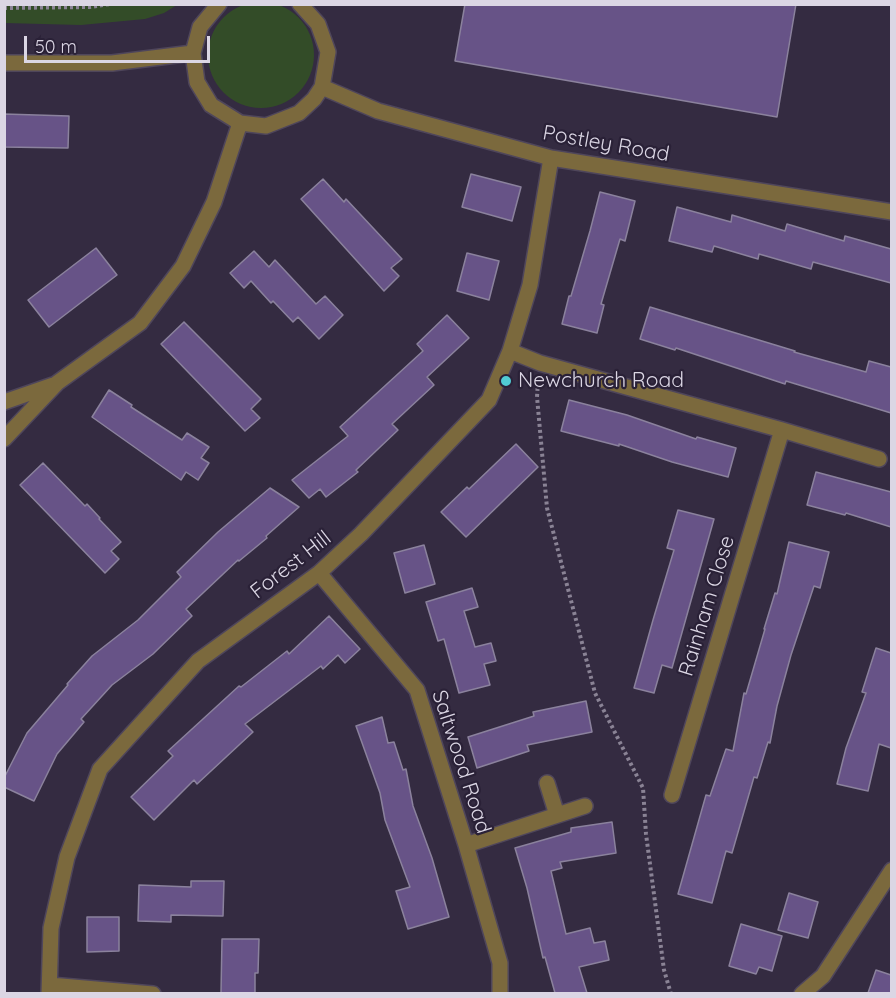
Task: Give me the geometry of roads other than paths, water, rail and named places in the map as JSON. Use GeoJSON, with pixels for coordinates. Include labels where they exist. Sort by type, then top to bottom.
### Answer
{"type":"FeatureCollection","features":[{"type":"Feature","properties":{"kind":"street"},"geometry":{"type":"LineString","coordinates":[[219,4],[200,27],[193,53],[197,82],[211,105],[240,123],[266,126],[299,113],[314,99],[322,87],[328,52],[318,24],[300,4]]}},
{"type":"Feature","properties":{"kind":"street"},"geometry":{"type":"LineString","coordinates":[[4,63],[112,63],[193,53]]}},
{"type":"Feature","properties":{"kind":"street","name":"Postley Road"},"geometry":{"type":"LineString","coordinates":[[322,87],[378,111],[550,158],[891,212]]}},
{"type":"Feature","properties":{"kind":"street"},"geometry":{"type":"LineString","coordinates":[[4,439],[57,383],[140,323],[183,266],[214,202],[240,123]]}},
{"type":"Feature","properties":{"kind":"street","name":"Forest Hill"},"geometry":{"type":"LineString","coordinates":[[49,989],[51,928],[67,856],[100,770],[198,661],[319,573],[361,534],[489,400],[510,351],[530,285],[550,158]]}},
{"type":"Feature","properties":{"kind":"street"},"geometry":{"type":"LineString","coordinates":[[510,351],[540,363],[879,459]]}},
{"type":"Feature","properties":{"kind":"street"},"geometry":{"type":"LineString","coordinates":[[4,402],[57,383]]}},
{"type":"Feature","properties":{"kind":"street","name":"Rainham Close"},"geometry":{"type":"LineString","coordinates":[[672,795],[782,430]]}},
{"type":"Feature","properties":{"kind":"street","name":"Saltwood Road"},"geometry":{"type":"LineString","coordinates":[[319,573],[417,690],[500,963],[500,993]]}},
{"type":"Feature","properties":{"kind":"street"},"geometry":{"type":"LineString","coordinates":[[547,783],[557,815]]}},
{"type":"Feature","properties":{"kind":"street"},"geometry":{"type":"LineString","coordinates":[[466,845],[585,806]]}},
{"type":"Feature","properties":{"kind":"street"},"geometry":{"type":"LineString","coordinates":[[802,993],[824,976],[891,870]]}},
{"type":"Feature","properties":{"kind":"street"},"geometry":{"type":"LineString","coordinates":[[49,989],[153,993]]}},
{"type":"Feature","properties":{"kind":"place","name":"Newchurch Road"},"geometry":{"type":"Point","coordinates":[506,381]}}]}
